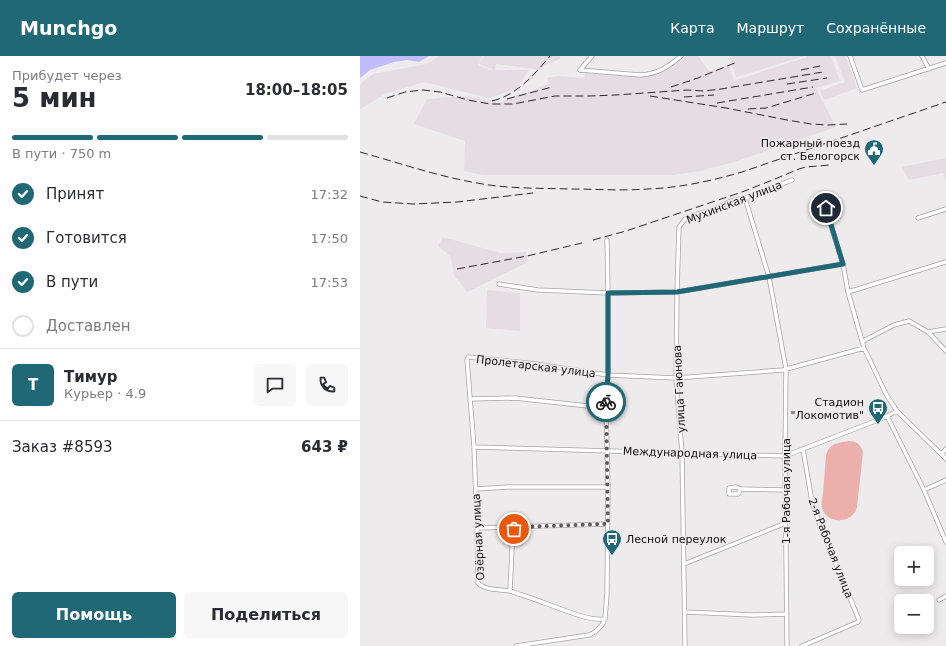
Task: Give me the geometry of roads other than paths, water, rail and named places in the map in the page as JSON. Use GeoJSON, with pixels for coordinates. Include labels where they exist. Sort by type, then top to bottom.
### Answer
{"type":"FeatureCollection","features":[{"type":"Feature","properties":{"kind":"street"},"geometry":{"type":"LineString","coordinates":[[592,56],[580,70],[640,75],[649,75],[660,71],[668,67],[681,56]]}},
{"type":"Feature","properties":{"kind":"street"},"geometry":{"type":"LineString","coordinates":[[850,56],[862,90],[946,63]]}},
{"type":"Feature","properties":{"kind":"street"},"geometry":{"type":"LineString","coordinates":[[922,56],[930,69]]}},
{"type":"Feature","properties":{"kind":"street","name":"Мухинская улица"},"geometry":{"type":"LineString","coordinates":[[679,227],[685,219],[792,180]]}},
{"type":"Feature","properties":{"kind":"street"},"geometry":{"type":"LineString","coordinates":[[821,195],[843,264],[848,292],[864,348],[886,394],[897,411],[946,459]]}},
{"type":"Feature","properties":{"kind":"street","name":"1-я Рабочая улица"},"geometry":{"type":"LineString","coordinates":[[745,198],[768,277],[786,369],[785,490],[787,646]]}},
{"type":"Feature","properties":{"kind":"street"},"geometry":{"type":"LineString","coordinates":[[918,218],[946,209]]}},
{"type":"Feature","properties":{"kind":"street","name":"улица Гаюнова"},"geometry":{"type":"LineString","coordinates":[[679,227],[676,378],[682,453],[685,646]]}},
{"type":"Feature","properties":{"kind":"street"},"geometry":{"type":"LineString","coordinates":[[516,646],[589,635],[595,632],[606,619],[608,524],[608,450],[606,408],[608,375],[607,240]]}},
{"type":"Feature","properties":{"kind":"street"},"geometry":{"type":"LineString","coordinates":[[848,292],[946,262]]}},
{"type":"Feature","properties":{"kind":"street"},"geometry":{"type":"LineString","coordinates":[[499,284],[538,290],[608,293],[677,292],[843,264]]}},
{"type":"Feature","properties":{"kind":"street"},"geometry":{"type":"LineString","coordinates":[[863,341],[894,325],[909,321],[928,332],[946,351]]}},
{"type":"Feature","properties":{"kind":"street"},"geometry":{"type":"LineString","coordinates":[[928,332],[946,329]]}},
{"type":"Feature","properties":{"kind":"street","name":"Пролетарская улица"},"geometry":{"type":"LineString","coordinates":[[468,357],[536,364],[608,375],[676,378],[782,370],[864,348]]}},
{"type":"Feature","properties":{"kind":"street","name":"Озёрная улица"},"geometry":{"type":"LineString","coordinates":[[468,357],[476,489],[478,583],[482,586],[503,591],[510,591],[534,598],[578,615],[599,620],[606,619]]}},
{"type":"Feature","properties":{"kind":"street"},"geometry":{"type":"LineString","coordinates":[[470,399],[520,399],[606,408]]}},
{"type":"Feature","properties":{"kind":"street","name":"Международная улица"},"geometry":{"type":"LineString","coordinates":[[474,447],[785,456],[897,411]]}},
{"type":"Feature","properties":{"kind":"street"},"geometry":{"type":"LineString","coordinates":[[887,416],[924,490],[946,542]]}},
{"type":"Feature","properties":{"kind":"street","name":"2-я Рабочая улица"},"geometry":{"type":"LineString","coordinates":[[802,646],[858,622],[859,620],[812,502],[803,449]]}},
{"type":"Feature","properties":{"kind":"street"},"geometry":{"type":"LineString","coordinates":[[942,454],[946,449]]}},
{"type":"Feature","properties":{"kind":"street"},"geometry":{"type":"LineString","coordinates":[[924,490],[946,480]]}},
{"type":"Feature","properties":{"kind":"street"},"geometry":{"type":"LineString","coordinates":[[476,489],[508,487],[608,488]]}},
{"type":"Feature","properties":{"kind":"street"},"geometry":{"type":"LineString","coordinates":[[741,489],[785,490]]}},
{"type":"Feature","properties":{"kind":"street"},"geometry":{"type":"LineString","coordinates":[[684,564],[786,523]]}},
{"type":"Feature","properties":{"kind":"street"},"geometry":{"type":"LineString","coordinates":[[477,528],[608,524]]}},
{"type":"Feature","properties":{"kind":"street"},"geometry":{"type":"LineString","coordinates":[[510,591],[513,527]]}},
{"type":"Feature","properties":{"kind":"street"},"geometry":{"type":"LineString","coordinates":[[939,600],[946,596]]}},
{"type":"Feature","properties":{"kind":"street"},"geometry":{"type":"LineString","coordinates":[[685,612],[753,615],[787,614]]}},
{"type":"Feature","properties":{"kind":"railway"},"geometry":{"type":"LineString","coordinates":[[492,101],[517,89],[531,77],[550,56]]}},
{"type":"Feature","properties":{"kind":"railway"},"geometry":{"type":"LineString","coordinates":[[671,87],[737,62]]}},
{"type":"Feature","properties":{"kind":"railway"},"geometry":{"type":"LineString","coordinates":[[801,70],[820,66]]}},
{"type":"Feature","properties":{"kind":"railway"},"geometry":{"type":"LineString","coordinates":[[387,98],[405,92],[423,90],[440,92],[468,100],[490,104],[513,104],[555,96],[616,95],[687,90],[704,91],[823,72]]}},
{"type":"Feature","properties":{"kind":"railway"},"geometry":{"type":"LineString","coordinates":[[787,84],[827,78]]}},
{"type":"Feature","properties":{"kind":"railway"},"geometry":{"type":"LineString","coordinates":[[507,99],[552,87]]}},
{"type":"Feature","properties":{"kind":"railway"},"geometry":{"type":"LineString","coordinates":[[717,103],[813,87]]}},
{"type":"Feature","properties":{"kind":"railway"},"geometry":{"type":"LineString","coordinates":[[748,109],[766,108],[816,93]]}},
{"type":"Feature","properties":{"kind":"railway"},"geometry":{"type":"LineString","coordinates":[[684,97],[714,95]]}},
{"type":"Feature","properties":{"kind":"railway"},"geometry":{"type":"LineString","coordinates":[[650,96],[811,124],[847,124]]}},
{"type":"Feature","properties":{"kind":"railway"},"geometry":{"type":"LineString","coordinates":[[360,152],[433,173],[489,185],[524,188],[628,190],[671,187],[695,184],[742,172],[946,102]]}},
{"type":"Feature","properties":{"kind":"railway"},"geometry":{"type":"LineString","coordinates":[[593,240],[626,231],[742,192],[799,169],[830,165]]}},
{"type":"Feature","properties":{"kind":"railway"},"geometry":{"type":"LineString","coordinates":[[360,196],[382,202],[414,204],[457,202],[533,193]]}},
{"type":"Feature","properties":{"kind":"railway"},"geometry":{"type":"LineString","coordinates":[[457,269],[527,256],[582,243]]}},
{"type":"Feature","properties":{"kind":"place","name":"Пожарный поезд ст. Белогорск"},"geometry":{"type":"Point","coordinates":[874,166]}},
{"type":"Feature","properties":{"kind":"place","name":"Стадион \"Локомотив\""},"geometry":{"type":"Point","coordinates":[878,425]}},
{"type":"Feature","properties":{"kind":"place","name":"Лесной переулок"},"geometry":{"type":"Point","coordinates":[612,556]}}]}
